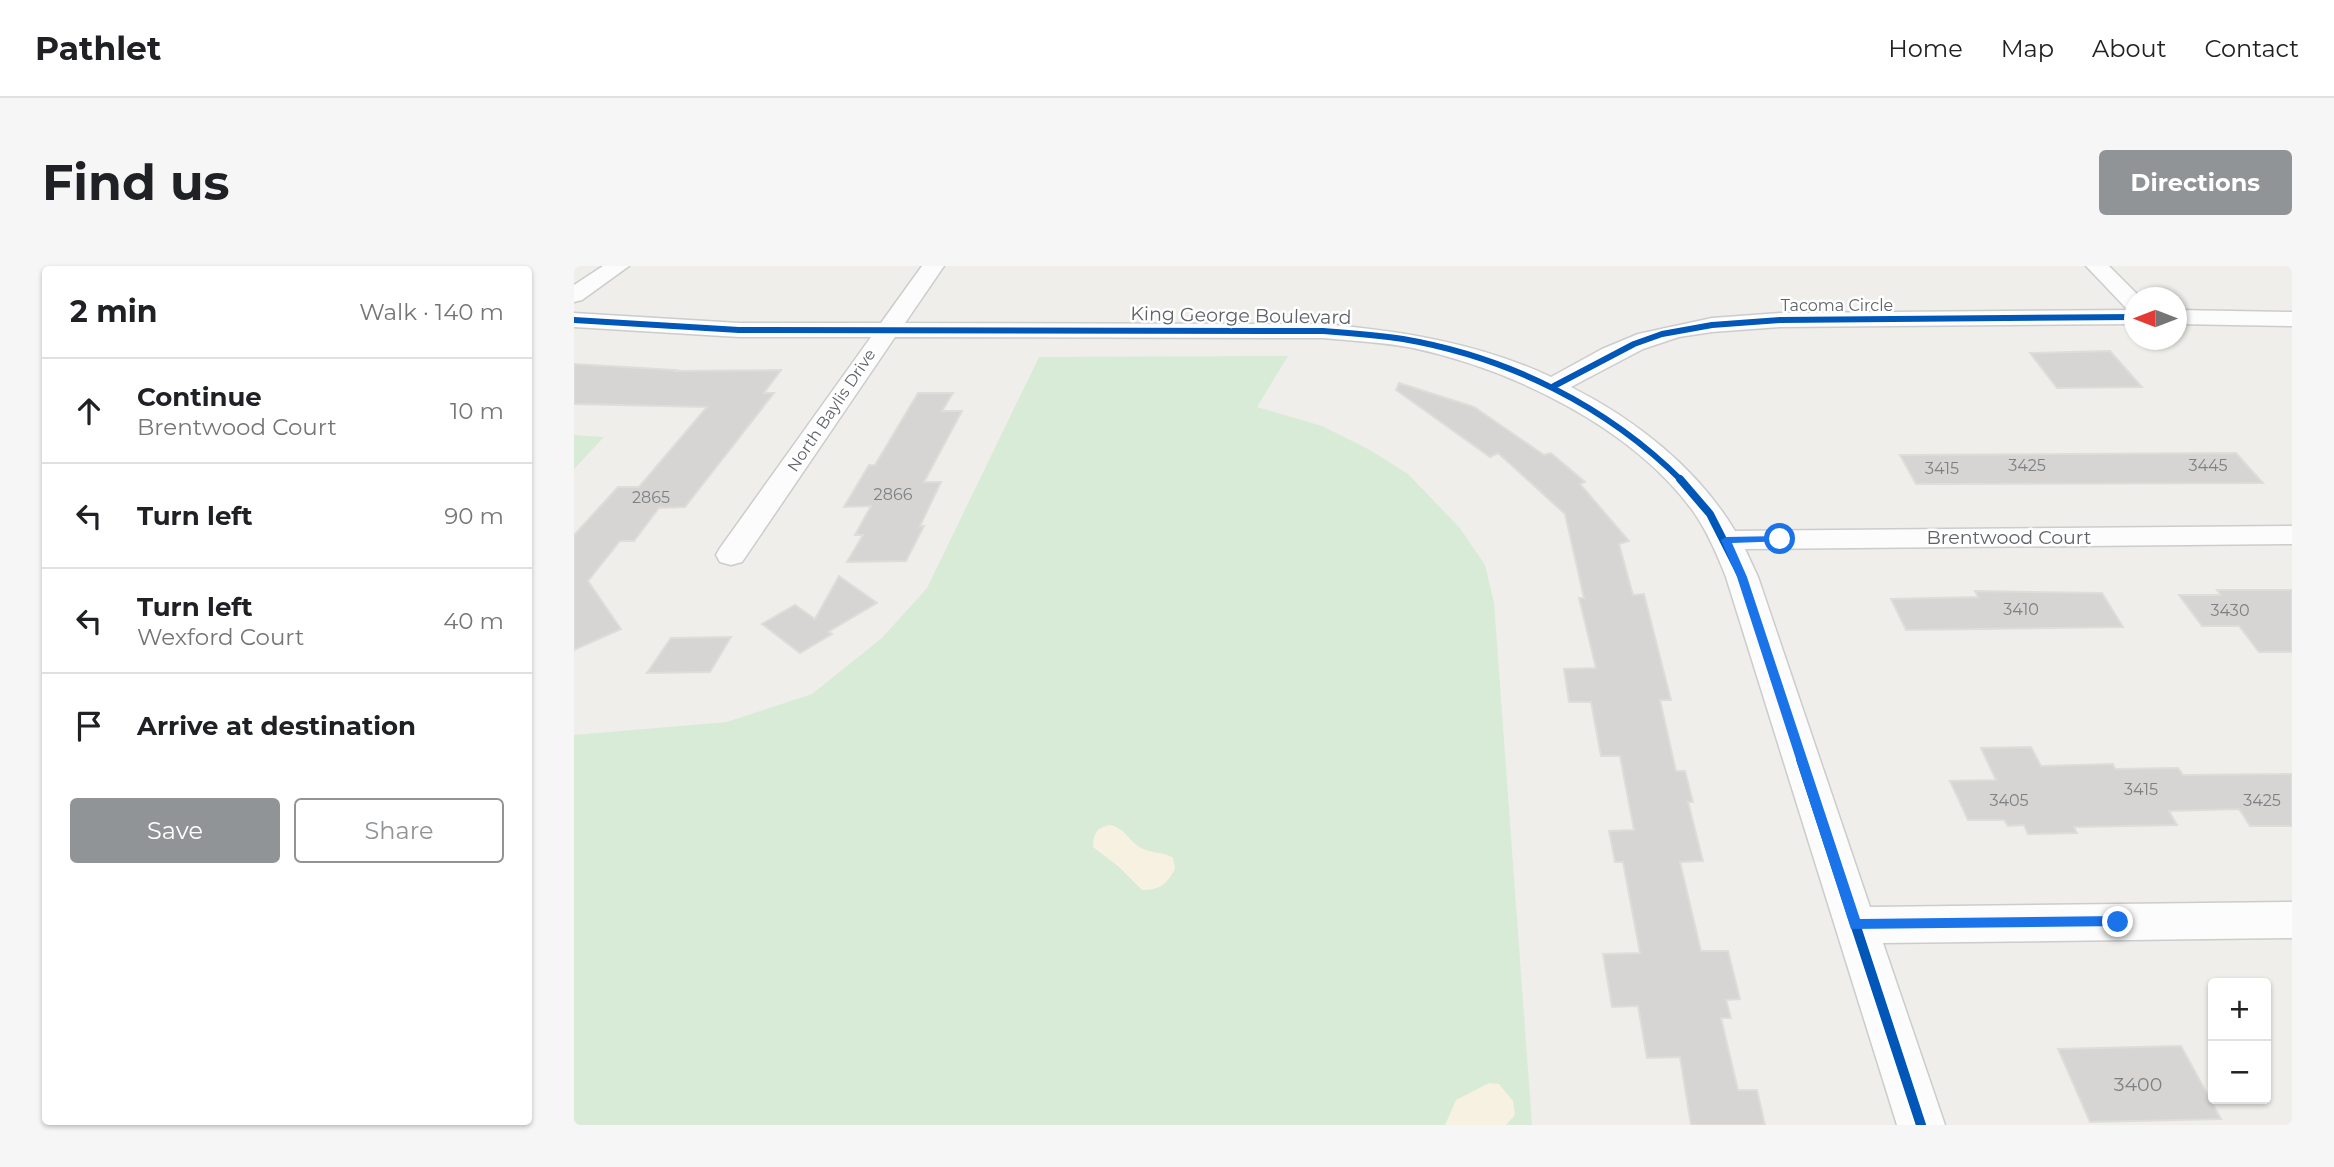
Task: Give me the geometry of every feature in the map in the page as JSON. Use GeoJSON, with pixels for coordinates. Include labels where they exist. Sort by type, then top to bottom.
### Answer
{"type":"FeatureCollection","features":[{"type":"Feature","properties":{"kind":"street"},"geometry":{"type":"LineString","coordinates":[[574,295],[618,266]]}},
{"type":"Feature","properties":{"kind":"street","name":"North Baylis Drive"},"geometry":{"type":"LineString","coordinates":[[731,555],[933,266]]}},
{"type":"Feature","properties":{"kind":"street"},"geometry":{"type":"LineString","coordinates":[[2097,266],[2124,293]]}},
{"type":"Feature","properties":{"kind":"street","name":"Tacoma Circle"},"geometry":{"type":"LineString","coordinates":[[1554,386],[1644,339],[1687,328],[1780,320],[2124,317]]}},
{"type":"Feature","properties":{"kind":"street"},"geometry":{"type":"LineString","coordinates":[[2187,317],[2292,319]]}},
{"type":"Feature","properties":{"kind":"street","name":"King George Boulevard"},"geometry":{"type":"LineString","coordinates":[[574,320],[739,330],[1323,331],[1422,343],[1478,357],[1554,386],[1618,426],[1675,473],[1704,506],[1726,540],[1742,577],[1921,1125]]}},
{"type":"Feature","properties":{"kind":"street","name":"Brentwood Court"},"geometry":{"type":"LineString","coordinates":[[1726,540],[2292,535]]}},
{"type":"Feature","properties":{"kind":"street"},"geometry":{"type":"LineString","coordinates":[[1856,925],[2292,920]]}},
{"type":"Feature","properties":{"kind":"green space"},"geometry":{"type":"Polygon","coordinates":[[[1288,356],[1257,407],[1322,426],[1370,450],[1408,474],[1459,527],[1485,565],[1494,603],[1532,1125],[574,1125],[574,735],[727,722],[812,694],[882,638],[927,588],[1039,357],[1288,356]]]}},
{"type":"Feature","properties":{"kind":"green space"},"geometry":{"type":"Polygon","coordinates":[[[574,435],[604,437],[574,469],[574,435]]]}},
{"type":"Feature","properties":{"kind":"sand"},"geometry":{"type":"Polygon","coordinates":[[[1110,825],[1119,829],[1141,848],[1173,858],[1175,869],[1169,879],[1158,888],[1142,890],[1119,867],[1093,847],[1097,832],[1110,825]]]}},
{"type":"Feature","properties":{"kind":"sand"},"geometry":{"type":"Polygon","coordinates":[[[1489,1083],[1499,1084],[1513,1101],[1515,1115],[1506,1125],[1445,1125],[1456,1100],[1489,1083]]]}},
{"type":"Feature","properties":{"kind":"building"},"geometry":{"type":"Polygon","coordinates":[[[2110,351],[2142,387],[2057,388],[2030,353],[2110,351]]]}},
{"type":"Feature","properties":{"kind":"building"},"geometry":{"type":"Polygon","coordinates":[[[574,364],[675,370],[673,371],[781,370],[764,393],[774,393],[685,507],[659,508],[634,541],[620,541],[588,581],[621,629],[574,650],[574,535],[618,487],[639,487],[707,407],[574,404],[574,364]]]}},
{"type":"Feature","properties":{"kind":"building"},"geometry":{"type":"Polygon","coordinates":[[[1399,383],[1474,407],[1544,455],[1551,453],[1585,482],[1580,484],[1629,541],[1619,544],[1633,595],[1644,594],[1671,700],[1660,700],[1676,771],[1685,771],[1693,802],[1688,802],[1703,861],[1680,862],[1701,951],[1728,951],[1740,999],[1726,1000],[1731,1018],[1721,1018],[1738,1090],[1757,1090],[1765,1125],[1691,1125],[1680,1057],[1647,1058],[1638,1006],[1612,1007],[1603,954],[1640,953],[1623,862],[1615,862],[1609,831],[1634,830],[1620,756],[1601,756],[1591,702],[1569,702],[1564,669],[1596,668],[1579,598],[1584,598],[1565,514],[1498,453],[1490,457],[1396,390],[1399,383]]]}},
{"type":"Feature","properties":{"kind":"building"},"geometry":{"type":"Polygon","coordinates":[[[918,393],[953,393],[942,411],[962,411],[924,482],[941,482],[920,526],[924,526],[906,561],[847,562],[863,535],[855,535],[871,506],[844,507],[869,465],[875,465],[918,393]]]}},
{"type":"Feature","properties":{"kind":"building"},"geometry":{"type":"Polygon","coordinates":[[[2236,453],[2263,483],[1916,484],[1900,455],[2236,453]]]}},
{"type":"Feature","properties":{"kind":"building"},"geometry":{"type":"Polygon","coordinates":[[[839,576],[877,603],[828,632],[832,634],[800,653],[762,624],[795,605],[815,619],[839,576]]]}},
{"type":"Feature","properties":{"kind":"building"},"geometry":{"type":"Polygon","coordinates":[[[2217,590],[2292,590],[2292,652],[2259,652],[2239,626],[2202,626],[2179,595],[2221,595],[2217,590]]]}},
{"type":"Feature","properties":{"kind":"building"},"geometry":{"type":"Polygon","coordinates":[[[1975,591],[2102,593],[2123,627],[1906,630],[1891,599],[1978,597],[1975,591]]]}},
{"type":"Feature","properties":{"kind":"building"},"geometry":{"type":"Polygon","coordinates":[[[731,637],[710,672],[647,673],[671,638],[731,637]]]}},
{"type":"Feature","properties":{"kind":"building"},"geometry":{"type":"Polygon","coordinates":[[[2031,747],[2041,766],[2113,764],[2115,769],[2178,768],[2183,775],[2292,774],[2292,826],[2250,826],[2239,809],[2169,811],[2177,825],[2074,827],[2077,833],[2028,834],[2024,825],[2008,826],[2004,820],[1968,820],[1950,781],[1996,780],[1981,748],[2031,747]]]}},
{"type":"Feature","properties":{"kind":"building"},"geometry":{"type":"Polygon","coordinates":[[[2181,1046],[2208,1095],[2208,1104],[2213,1104],[2221,1119],[2090,1122],[2058,1049],[2181,1046]]]}},
{"type":"Feature","properties":{"kind":"cycle path"},"geometry":{"type":"LineString","coordinates":[[1554,386],[1634,344],[1662,334],[1712,325],[1780,320],[2124,317]]}},
{"type":"Feature","properties":{"kind":"cycle path"},"geometry":{"type":"LineString","coordinates":[[574,320],[739,330],[1323,331],[1391,337],[1446,349],[1508,368],[1537,380],[1593,411],[1647,450],[1698,498],[1734,558],[1921,1125]]}},
{"type":"Feature","properties":{"kind":"route"},"geometry":{"type":"LineString","coordinates":[[1780,539],[1726,540],[1742,577],[1856,925],[2118,922]]}}]}
